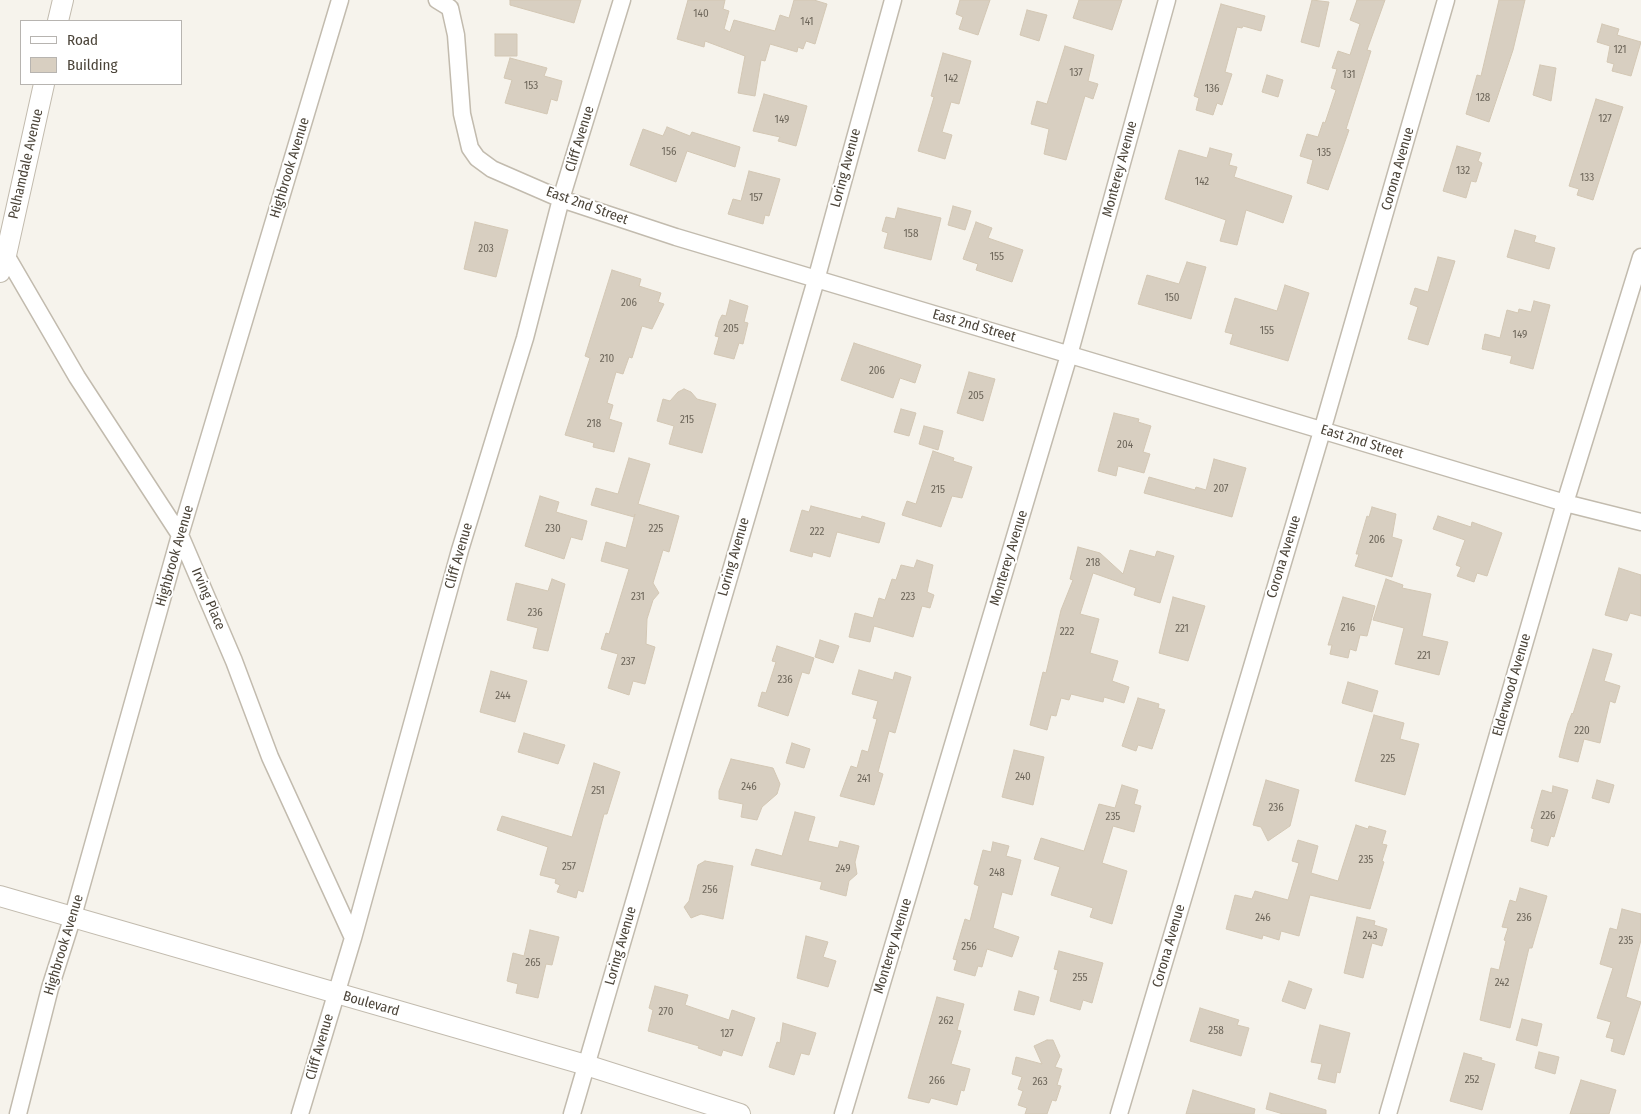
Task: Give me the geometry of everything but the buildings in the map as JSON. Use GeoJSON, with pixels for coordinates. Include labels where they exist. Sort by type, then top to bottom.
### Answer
{"type":"FeatureCollection","features":[{"type":"Feature","properties":{"kind":"street"},"geometry":{"type":"LineString","coordinates":[[58,20],[63,0]]}},
{"type":"Feature","properties":{"kind":"street","name":"Highbrook Avenue"},"geometry":{"type":"LineString","coordinates":[[18,1114],[50,988],[73,916],[180,535],[340,0]]}},
{"type":"Feature","properties":{"kind":"street","name":"East 2nd Street"},"geometry":{"type":"LineString","coordinates":[[437,0],[450,8],[456,36],[462,114],[470,148],[477,158],[492,169],[561,199],[816,280],[1565,503],[1641,522]]}},
{"type":"Feature","properties":{"kind":"street","name":"Cliff Avenue"},"geometry":{"type":"LineString","coordinates":[[300,1114],[354,938],[460,550],[525,338],[561,199],[622,0]]}},
{"type":"Feature","properties":{"kind":"street","name":"Loring Avenue"},"geometry":{"type":"LineString","coordinates":[[572,1114],[816,280],[893,0]]}},
{"type":"Feature","properties":{"kind":"street","name":"Monterey Avenue"},"geometry":{"type":"LineString","coordinates":[[843,1114],[1069,355],[1167,0]]}},
{"type":"Feature","properties":{"kind":"street","name":"Corona Avenue"},"geometry":{"type":"LineString","coordinates":[[1119,1114],[1322,430],[1446,0]]}},
{"type":"Feature","properties":{"kind":"street","name":"Pelhamdale Avenue"},"geometry":{"type":"LineString","coordinates":[[3,264],[44,85]]}},
{"type":"Feature","properties":{"kind":"street","name":"Elderwood Avenue"},"geometry":{"type":"LineString","coordinates":[[1388,1114],[1565,503],[1641,257]]}},
{"type":"Feature","properties":{"kind":"street","name":"Irving Place"},"geometry":{"type":"LineString","coordinates":[[3,264],[180,535],[234,660],[270,757],[354,938]]}},
{"type":"Feature","properties":{"kind":"street","name":"Boulevard"},"geometry":{"type":"LineString","coordinates":[[0,896],[586,1065],[740,1114]]}}]}
